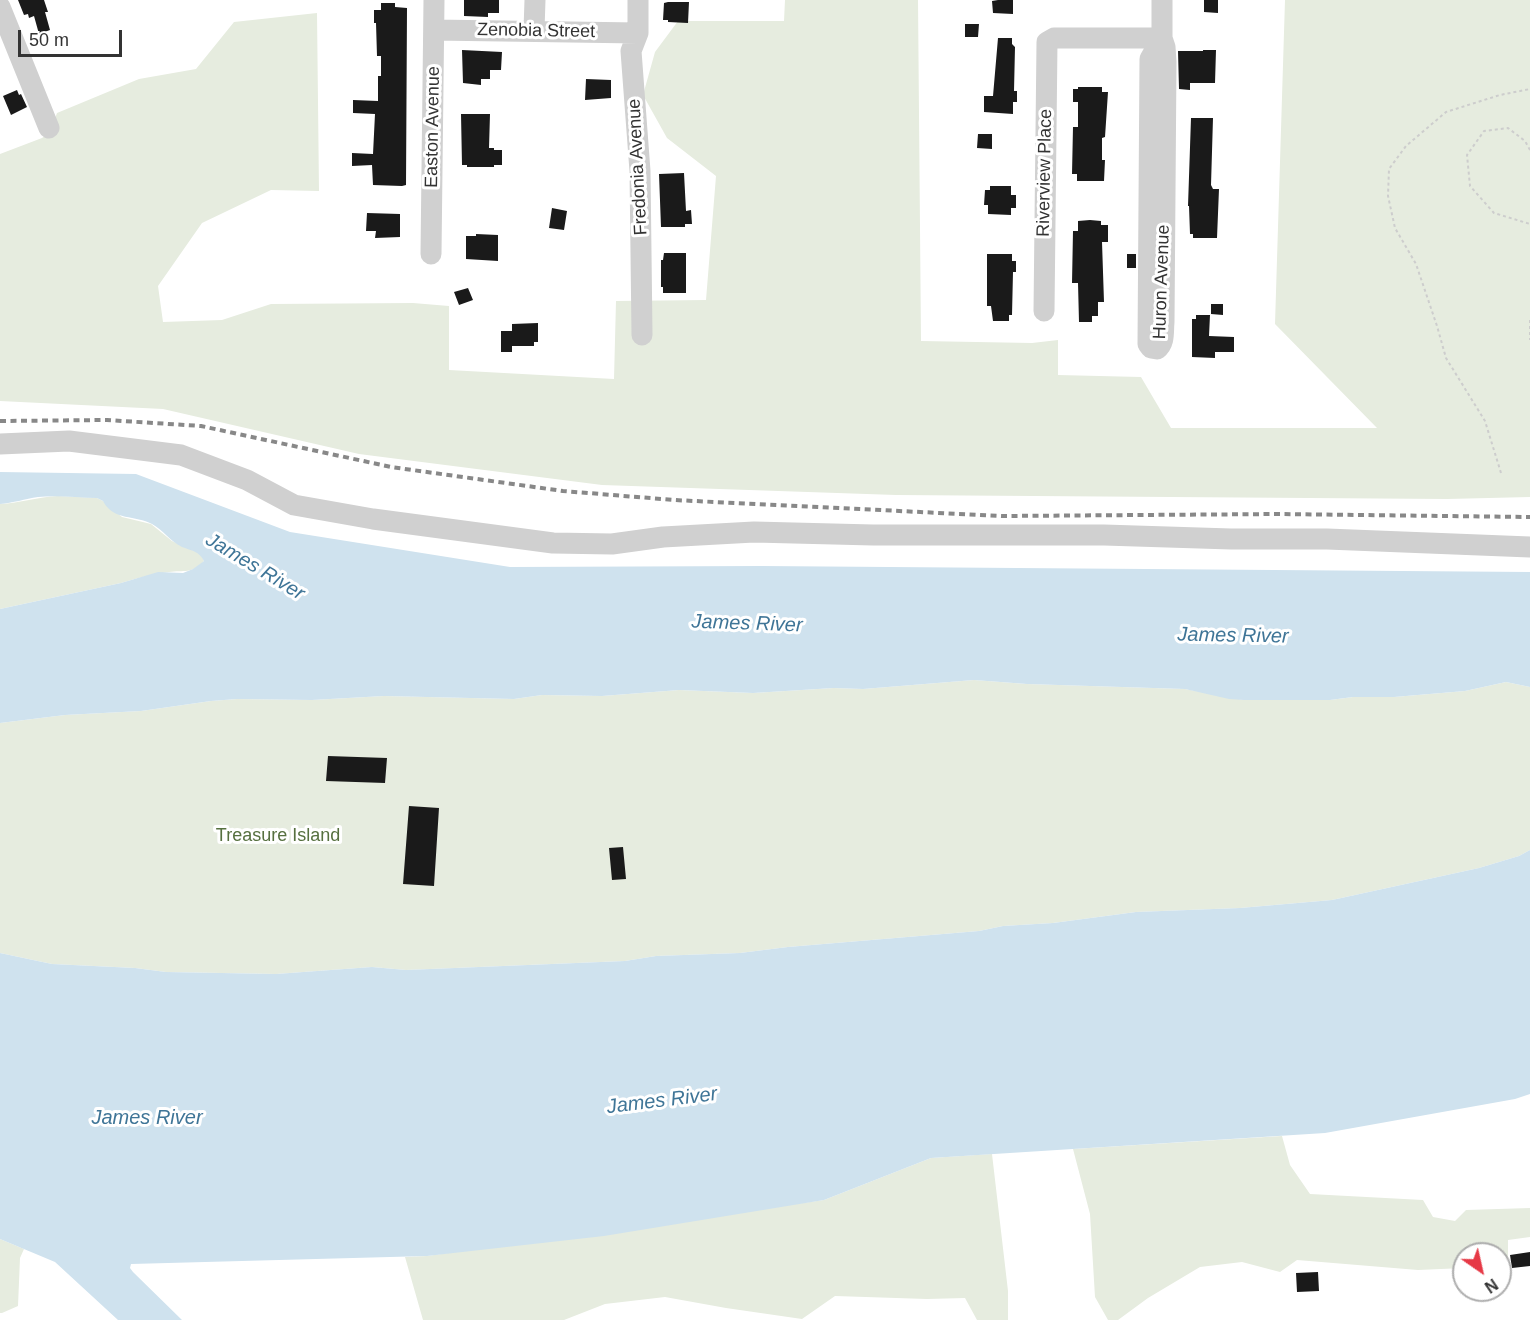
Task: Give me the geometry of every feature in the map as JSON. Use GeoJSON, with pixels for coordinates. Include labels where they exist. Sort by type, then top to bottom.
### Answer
{"type":"FeatureCollection","features":[{"type":"Feature","properties":{"kind":"street","name":"Easton Avenue"},"geometry":{"type":"LineString","coordinates":[[432,254],[434,0]]}},
{"type":"Feature","properties":{"kind":"street"},"geometry":{"type":"LineString","coordinates":[[534,30],[535,0]]}},
{"type":"Feature","properties":{"kind":"street","name":"Fredonia Avenue"},"geometry":{"type":"LineString","coordinates":[[638,0],[638,33],[631,51],[640,171],[642,335]]}},
{"type":"Feature","properties":{"kind":"street","name":"Huron Avenue"},"geometry":{"type":"LineString","coordinates":[[1162,0],[1162,38],[1166,62],[1164,322],[1163,340],[1157,349],[1148,344],[1150,59],[1162,38]]}},
{"type":"Feature","properties":{"kind":"street"},"geometry":{"type":"LineString","coordinates":[[0,7],[49,129]]}},
{"type":"Feature","properties":{"kind":"street","name":"Zenobia Street"},"geometry":{"type":"LineString","coordinates":[[434,30],[638,33]]}},
{"type":"Feature","properties":{"kind":"street","name":"Riverview Place"},"geometry":{"type":"LineString","coordinates":[[1044,311],[1047,42],[1054,38],[1162,38]]}},
{"type":"Feature","properties":{"kind":"street"},"geometry":{"type":"LineString","coordinates":[[0,444],[69,441],[181,455],[247,480],[294,505],[373,519],[553,543],[612,544],[663,537],[754,532],[1327,539],[1530,547]]}},
{"type":"Feature","properties":{"kind":"path"},"geometry":{"type":"LineString","coordinates":[[1501,473],[1485,421],[1446,358],[1416,264],[1395,228],[1388,196],[1389,169],[1406,146],[1446,112],[1500,95],[1530,89]]}},
{"type":"Feature","properties":{"kind":"path"},"geometry":{"type":"LineString","coordinates":[[1530,150],[1525,141],[1508,128],[1484,131],[1467,155],[1470,186],[1494,213],[1530,224]]}},
{"type":"Feature","properties":{"kind":"path"},"geometry":{"type":"LineString","coordinates":[[1530,320],[1530,340]]}},
{"type":"Feature","properties":{"kind":"green space"},"geometry":{"type":"Polygon","coordinates":[[[785,0],[918,0],[921,341],[1032,343],[1058,340],[1058,375],[1141,377],[1171,428],[1377,428],[1275,324],[1285,0],[1530,0],[1530,497],[1447,499],[896,495],[602,485],[359,454],[163,409],[0,401],[0,154],[42,138],[50,132],[57,113],[139,79],[196,69],[234,22],[317,13],[319,191],[271,190],[202,223],[158,286],[163,322],[222,320],[271,304],[413,303],[449,306],[449,370],[614,379],[616,301],[706,300],[716,176],[667,138],[643,95],[655,52],[678,21],[784,21],[785,0]]]}},
{"type":"Feature","properties":{"kind":"green space"},"geometry":{"type":"Polygon","coordinates":[[[58,496],[97,498],[122,517],[151,524],[172,541],[201,554],[204,561],[188,571],[151,575],[0,609],[0,504],[58,496]]]}},
{"type":"Feature","properties":{"kind":"green space","name":"Treasure Island"},"geometry":{"type":"Polygon","coordinates":[[[974,680],[1185,689],[1244,700],[1394,697],[1465,691],[1506,682],[1530,687],[1530,850],[1519,856],[1479,868],[1332,900],[1240,908],[1136,912],[1053,923],[1003,926],[979,931],[740,953],[656,956],[625,961],[406,970],[372,967],[276,974],[166,972],[135,968],[52,964],[0,953],[0,723],[65,715],[141,711],[237,699],[312,700],[384,696],[514,699],[542,695],[602,696],[679,690],[753,693],[834,688],[863,689],[974,680]]]}},
{"type":"Feature","properties":{"kind":"green space"},"geometry":{"type":"Polygon","coordinates":[[[1282,1136],[1290,1165],[1310,1194],[1423,1200],[1433,1217],[1455,1221],[1466,1210],[1530,1208],[1530,1237],[1508,1240],[1508,1242],[1452,1242],[1452,1269],[1418,1270],[1297,1260],[1280,1272],[1242,1262],[1200,1267],[1148,1298],[1118,1320],[1108,1320],[1095,1297],[1090,1214],[1073,1149],[1282,1136]]]}},
{"type":"Feature","properties":{"kind":"green space"},"geometry":{"type":"Polygon","coordinates":[[[992,1154],[1008,1291],[1008,1320],[977,1320],[965,1298],[835,1296],[802,1319],[665,1297],[605,1304],[564,1320],[423,1320],[405,1257],[427,1256],[824,1200],[931,1158],[992,1154]]]}},
{"type":"Feature","properties":{"kind":"green space"},"geometry":{"type":"Polygon","coordinates":[[[0,1239],[24,1249],[20,1258],[18,1306],[2,1313],[0,1313],[0,1239]]]}},
{"type":"Feature","properties":{"kind":"water","name":"James River"},"geometry":{"type":"Polygon","coordinates":[[[0,472],[136,474],[290,532],[510,567],[761,566],[1530,572],[1530,687],[1506,682],[1465,691],[1394,697],[1244,700],[1185,689],[974,680],[863,689],[834,688],[753,693],[679,690],[602,696],[542,695],[514,699],[384,696],[312,700],[237,699],[141,711],[65,715],[0,723],[0,609],[121,583],[158,572],[183,573],[204,561],[197,553],[178,545],[152,524],[119,515],[97,498],[45,496],[0,504],[0,472]]]}},
{"type":"Feature","properties":{"kind":"water","name":"James River"},"geometry":{"type":"Polygon","coordinates":[[[1530,850],[1530,1094],[1515,1099],[1325,1133],[931,1158],[824,1200],[604,1236],[427,1256],[131,1264],[130,1268],[133,1272],[182,1320],[118,1320],[55,1262],[0,1239],[0,953],[52,964],[135,968],[166,972],[276,974],[372,967],[406,970],[625,961],[656,956],[740,953],[979,931],[1003,926],[1053,923],[1136,912],[1240,908],[1332,900],[1479,868],[1519,856],[1530,850]]]}},
{"type":"Feature","properties":{"kind":"building"},"geometry":{"type":"Polygon","coordinates":[[[18,0],[44,0],[50,30],[39,34],[34,16],[29,18],[28,14],[24,15],[18,0]]]}},
{"type":"Feature","properties":{"kind":"building"},"geometry":{"type":"Polygon","coordinates":[[[464,0],[499,0],[499,13],[488,13],[488,17],[464,16],[464,0]]]}},
{"type":"Feature","properties":{"kind":"building"},"geometry":{"type":"Polygon","coordinates":[[[1013,0],[1013,14],[993,13],[992,1],[1013,0]]]}},
{"type":"Feature","properties":{"kind":"building"},"geometry":{"type":"Polygon","coordinates":[[[1204,0],[1218,0],[1218,13],[1204,12],[1204,0]]]}},
{"type":"Feature","properties":{"kind":"building"},"geometry":{"type":"Polygon","coordinates":[[[689,2],[688,23],[663,20],[664,3],[689,2]]]}},
{"type":"Feature","properties":{"kind":"building"},"geometry":{"type":"Polygon","coordinates":[[[381,3],[395,3],[395,7],[407,8],[406,185],[402,186],[373,185],[372,165],[352,166],[352,153],[373,154],[375,114],[353,113],[353,100],[378,101],[381,56],[377,56],[374,10],[381,10],[381,3]]]}},
{"type":"Feature","properties":{"kind":"building"},"geometry":{"type":"Polygon","coordinates":[[[965,24],[979,24],[978,37],[965,37],[965,24]]]}},
{"type":"Feature","properties":{"kind":"building"},"geometry":{"type":"Polygon","coordinates":[[[998,38],[1012,38],[1012,44],[1015,47],[1014,91],[1017,91],[1017,102],[1013,102],[1013,114],[984,112],[984,96],[993,96],[998,38]]]}},
{"type":"Feature","properties":{"kind":"building"},"geometry":{"type":"Polygon","coordinates":[[[462,50],[502,52],[501,70],[490,70],[490,79],[481,79],[481,85],[463,83],[462,50]]]}},
{"type":"Feature","properties":{"kind":"building"},"geometry":{"type":"Polygon","coordinates":[[[1216,50],[1215,83],[1190,83],[1190,90],[1179,89],[1178,51],[1216,50]]]}},
{"type":"Feature","properties":{"kind":"building"},"geometry":{"type":"Polygon","coordinates":[[[586,79],[611,80],[611,98],[585,100],[586,79]]]}},
{"type":"Feature","properties":{"kind":"building"},"geometry":{"type":"Polygon","coordinates":[[[1078,87],[1102,87],[1102,92],[1108,92],[1105,137],[1102,138],[1102,160],[1105,160],[1104,181],[1077,181],[1077,174],[1072,174],[1073,127],[1078,127],[1078,102],[1073,102],[1073,89],[1078,89],[1078,87]]]}},
{"type":"Feature","properties":{"kind":"building"},"geometry":{"type":"Polygon","coordinates":[[[17,90],[27,107],[11,115],[3,96],[17,90]]]}},
{"type":"Feature","properties":{"kind":"building"},"geometry":{"type":"Polygon","coordinates":[[[461,114],[490,114],[489,148],[502,150],[502,165],[467,167],[467,165],[462,165],[461,114]]]}},
{"type":"Feature","properties":{"kind":"building"},"geometry":{"type":"Polygon","coordinates":[[[1191,118],[1213,118],[1211,185],[1213,189],[1219,189],[1217,238],[1193,238],[1193,234],[1190,234],[1188,206],[1191,118]]]}},
{"type":"Feature","properties":{"kind":"building"},"geometry":{"type":"Polygon","coordinates":[[[978,134],[992,134],[992,149],[977,148],[978,134]]]}},
{"type":"Feature","properties":{"kind":"building"},"geometry":{"type":"Polygon","coordinates":[[[684,173],[686,211],[691,210],[692,224],[685,224],[685,227],[661,227],[659,174],[684,173]]]}},
{"type":"Feature","properties":{"kind":"building"},"geometry":{"type":"Polygon","coordinates":[[[990,186],[1011,186],[1011,195],[1016,195],[1016,208],[1011,208],[1011,215],[988,214],[988,205],[984,205],[985,190],[990,190],[990,186]]]}},
{"type":"Feature","properties":{"kind":"building"},"geometry":{"type":"Polygon","coordinates":[[[552,208],[567,211],[564,230],[549,228],[552,208]]]}},
{"type":"Feature","properties":{"kind":"building"},"geometry":{"type":"Polygon","coordinates":[[[367,213],[400,214],[400,237],[375,238],[376,231],[366,231],[367,213]]]}},
{"type":"Feature","properties":{"kind":"building"},"geometry":{"type":"Polygon","coordinates":[[[1078,221],[1101,221],[1101,225],[1108,225],[1108,242],[1102,242],[1104,302],[1098,302],[1098,316],[1092,316],[1092,322],[1079,322],[1078,283],[1072,283],[1073,231],[1078,231],[1078,221]]]}},
{"type":"Feature","properties":{"kind":"building"},"geometry":{"type":"Polygon","coordinates":[[[476,234],[498,235],[498,261],[466,259],[466,236],[476,236],[476,234]]]}},
{"type":"Feature","properties":{"kind":"building"},"geometry":{"type":"Polygon","coordinates":[[[664,253],[686,253],[686,293],[663,293],[661,260],[663,260],[664,253]]]}},
{"type":"Feature","properties":{"kind":"building"},"geometry":{"type":"Polygon","coordinates":[[[987,254],[1012,254],[1012,261],[1016,261],[1016,272],[1013,272],[1012,315],[1009,315],[1009,321],[993,321],[991,306],[987,306],[987,254]]]}},
{"type":"Feature","properties":{"kind":"building"},"geometry":{"type":"Polygon","coordinates":[[[1127,254],[1136,254],[1136,268],[1127,268],[1127,254]]]}},
{"type":"Feature","properties":{"kind":"building"},"geometry":{"type":"Polygon","coordinates":[[[468,288],[473,300],[459,305],[454,292],[468,288]]]}},
{"type":"Feature","properties":{"kind":"building"},"geometry":{"type":"Polygon","coordinates":[[[1211,304],[1223,304],[1223,315],[1211,314],[1211,304]]]}},
{"type":"Feature","properties":{"kind":"building"},"geometry":{"type":"Polygon","coordinates":[[[1196,315],[1210,315],[1209,336],[1234,337],[1234,352],[1215,352],[1215,358],[1192,357],[1192,319],[1196,319],[1196,315]]]}},
{"type":"Feature","properties":{"kind":"building"},"geometry":{"type":"Polygon","coordinates":[[[538,323],[538,342],[534,342],[534,346],[512,346],[512,352],[501,352],[501,331],[512,331],[512,324],[538,323]]]}},
{"type":"Feature","properties":{"kind":"building"},"geometry":{"type":"Polygon","coordinates":[[[328,756],[387,758],[385,783],[326,781],[328,756]]]}},
{"type":"Feature","properties":{"kind":"building"},"geometry":{"type":"Polygon","coordinates":[[[409,806],[439,808],[434,886],[403,884],[409,806]]]}},
{"type":"Feature","properties":{"kind":"building"},"geometry":{"type":"Polygon","coordinates":[[[623,847],[626,879],[612,880],[609,848],[623,847]]]}},
{"type":"Feature","properties":{"kind":"building"},"geometry":{"type":"Polygon","coordinates":[[[1530,1252],[1530,1266],[1512,1268],[1512,1255],[1530,1252]]]}},
{"type":"Feature","properties":{"kind":"building"},"geometry":{"type":"Polygon","coordinates":[[[1318,1272],[1319,1291],[1297,1292],[1296,1273],[1318,1272]]]}},
{"type":"Feature","properties":{"kind":"railway"},"geometry":{"type":"LineString","coordinates":[[0,421],[107,420],[201,426],[391,467],[563,491],[674,500],[1002,516],[1280,514],[1530,517]]}}]}
